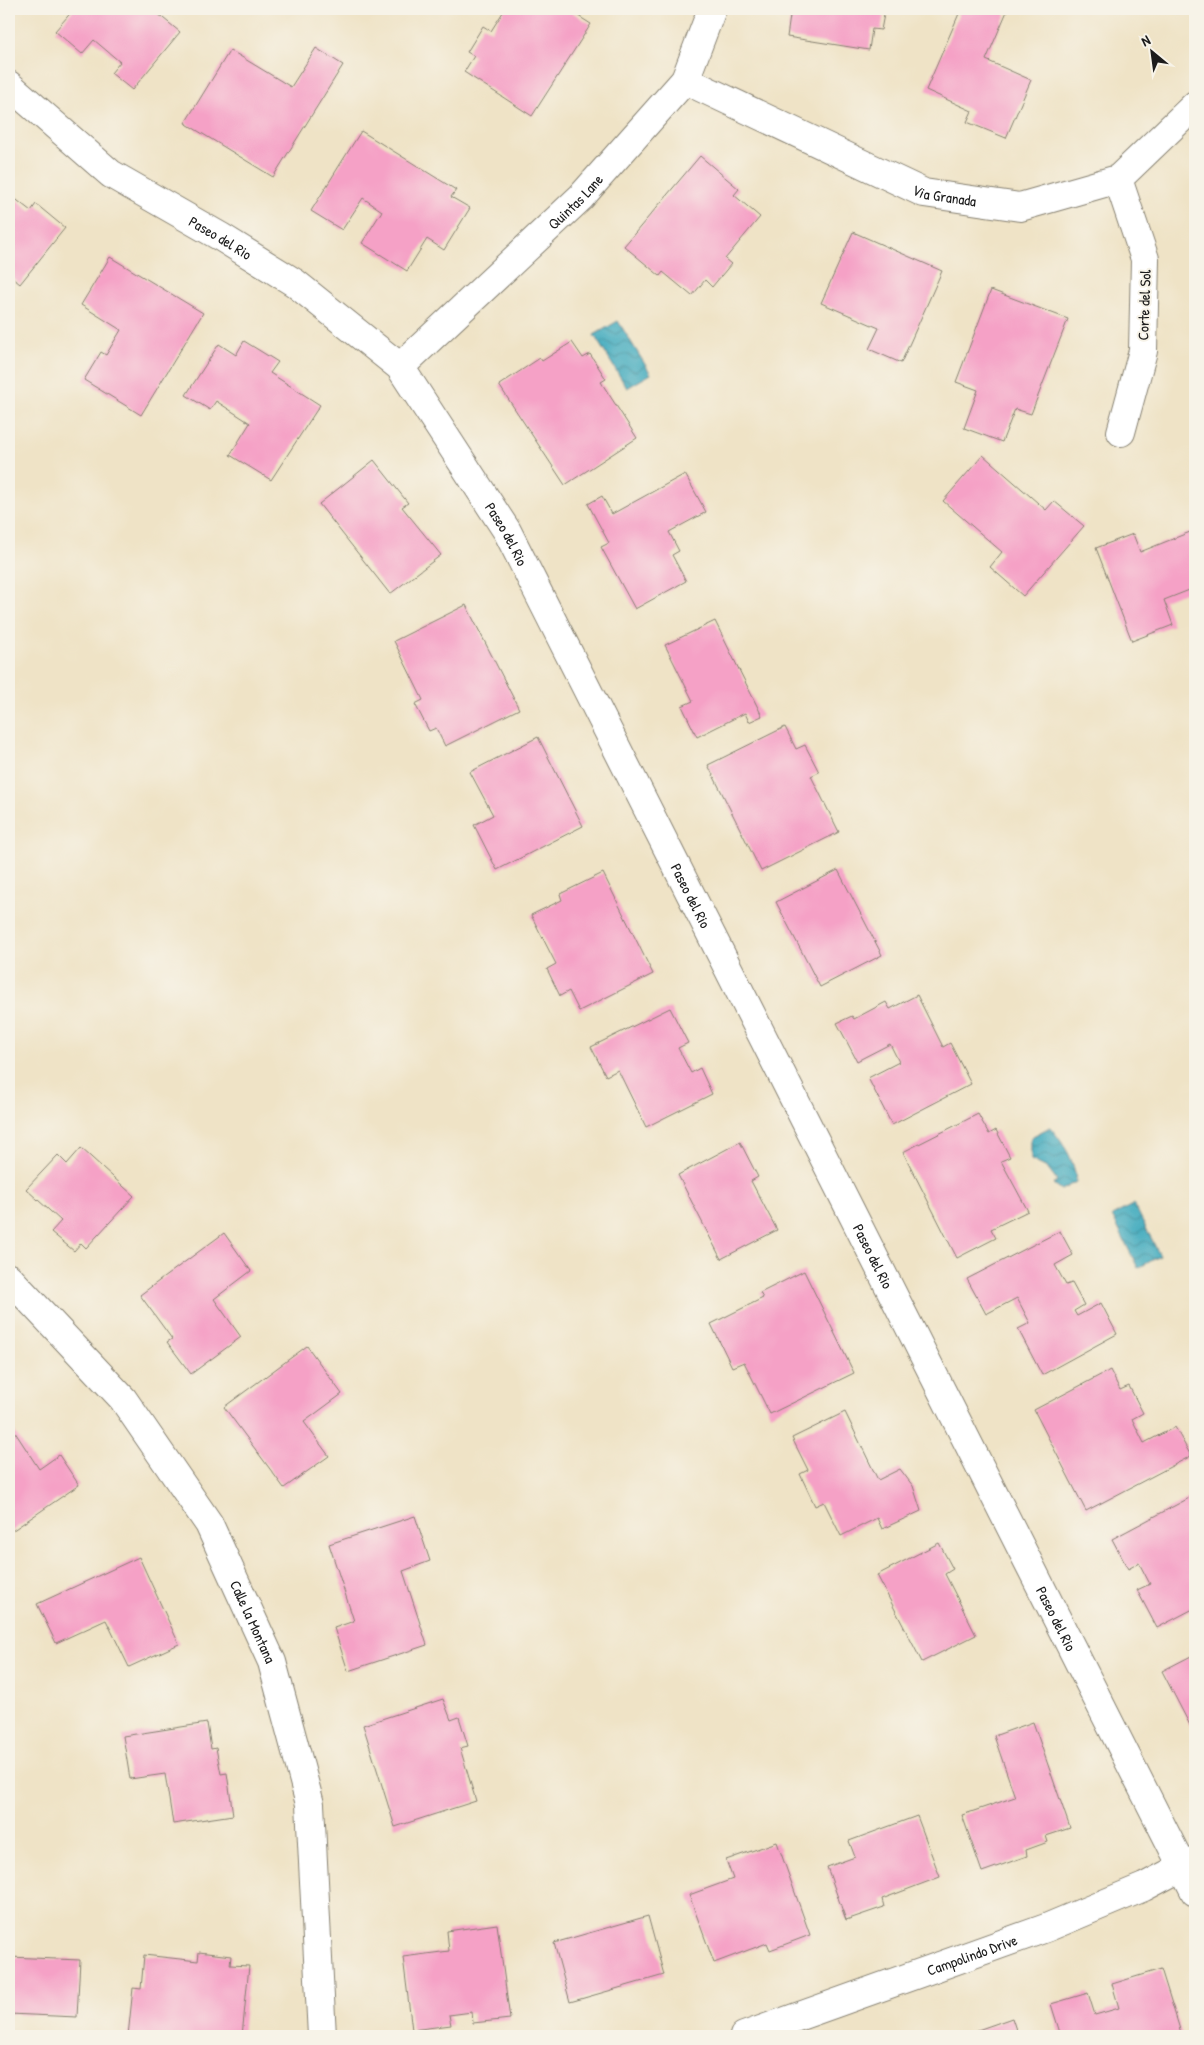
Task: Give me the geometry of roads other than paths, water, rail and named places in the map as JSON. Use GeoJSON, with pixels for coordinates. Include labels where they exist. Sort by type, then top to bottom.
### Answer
{"type":"FeatureCollection","features":[{"type":"Feature","properties":{"kind":"street","name":"Quintas Lane"},"geometry":{"type":"LineString","coordinates":[[400,367],[581,197],[685,80],[712,9]]}},
{"type":"Feature","properties":{"kind":"street","name":"Via Granada"},"geometry":{"type":"LineString","coordinates":[[685,80],[924,193],[1020,208],[1118,179],[1195,106]]}},
{"type":"Feature","properties":{"kind":"street","name":"Paseo del Rio"},"geometry":{"type":"LineString","coordinates":[[9,85],[111,174],[221,237],[295,283],[400,367],[507,531],[1189,1864],[1195,1892]]}},
{"type":"Feature","properties":{"kind":"street","name":"Corte del Sol"},"geometry":{"type":"LineString","coordinates":[[1118,179],[1146,258],[1143,351],[1121,432]]}},
{"type":"Feature","properties":{"kind":"street","name":"Calle la Montana"},"geometry":{"type":"LineString","coordinates":[[9,1278],[123,1399],[204,1516],[272,1662],[310,1804],[322,2036]]}},
{"type":"Feature","properties":{"kind":"street","name":"Campolindo Drive"},"geometry":{"type":"LineString","coordinates":[[744,2036],[1046,1928],[1144,1887],[1189,1864]]}},
{"type":"Feature","properties":{"kind":"water"},"geometry":{"type":"Polygon","coordinates":[[[618,321],[651,374],[627,388],[594,335],[618,321]]]}},
{"type":"Feature","properties":{"kind":"water"},"geometry":{"type":"Polygon","coordinates":[[[1050,1127],[1068,1153],[1075,1174],[1076,1182],[1061,1190],[1053,1184],[1057,1181],[1047,1168],[1031,1160],[1031,1137],[1050,1127]]]}},
{"type":"Feature","properties":{"kind":"water"},"geometry":{"type":"Polygon","coordinates":[[[1134,1204],[1160,1256],[1138,1268],[1112,1216],[1134,1204]]]}}]}
